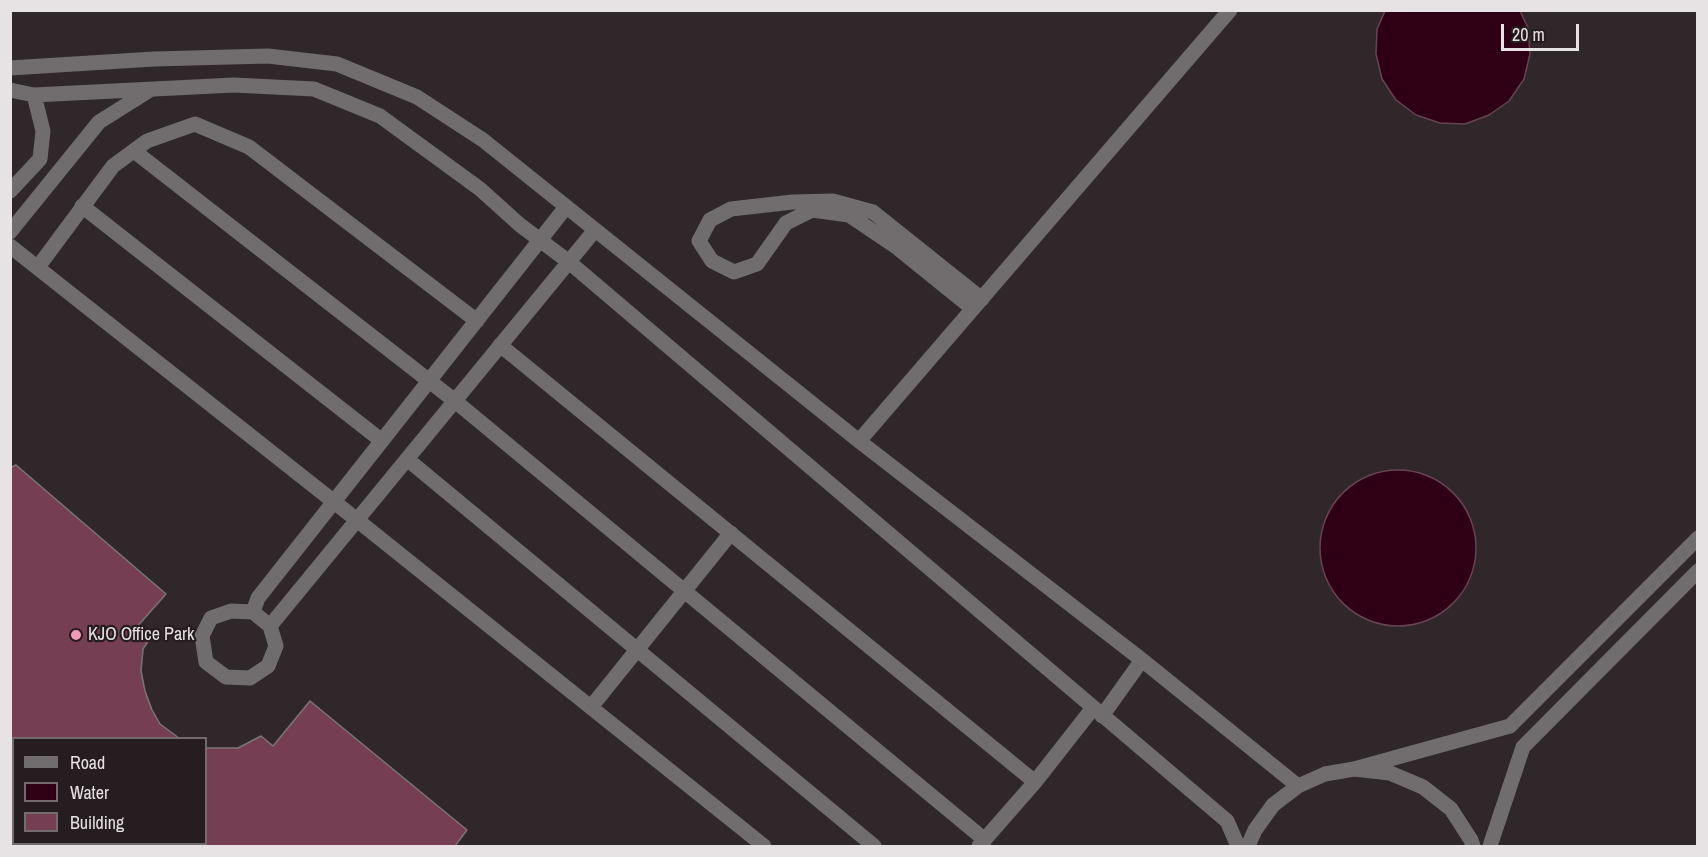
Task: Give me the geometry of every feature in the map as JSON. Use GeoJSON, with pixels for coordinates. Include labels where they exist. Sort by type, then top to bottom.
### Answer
{"type":"FeatureCollection","features":[{"type":"Feature","properties":{"kind":"street"},"geometry":{"type":"LineString","coordinates":[[859,441],[1230,10]]}},
{"type":"Feature","properties":{"kind":"street"},"geometry":{"type":"LineString","coordinates":[[10,68],[154,59],[268,56],[336,64],[417,97],[483,140],[859,441],[1142,660],[1298,786]]}},
{"type":"Feature","properties":{"kind":"street"},"geometry":{"type":"LineString","coordinates":[[10,90],[34,95],[234,85],[314,88],[380,116],[480,189],[539,241],[569,262],[1227,821],[1238,846]]}},
{"type":"Feature","properties":{"kind":"street"},"geometry":{"type":"LineString","coordinates":[[10,232],[99,122],[151,89]]}},
{"type":"Feature","properties":{"kind":"street"},"geometry":{"type":"LineString","coordinates":[[10,191],[40,159],[42,131],[34,95]]}},
{"type":"Feature","properties":{"kind":"street"},"geometry":{"type":"LineString","coordinates":[[38,267],[113,166],[147,141],[195,124],[249,147],[477,321]]}},
{"type":"Feature","properties":{"kind":"street"},"geometry":{"type":"LineString","coordinates":[[134,151],[455,401],[982,843],[1142,660]]}},
{"type":"Feature","properties":{"kind":"street"},"geometry":{"type":"LineString","coordinates":[[833,201],[873,212],[978,304],[849,215],[812,210],[786,223],[757,264],[734,272],[712,261],[699,241],[710,220],[731,208],[784,202],[833,201]]}},
{"type":"Feature","properties":{"kind":"street"},"geometry":{"type":"LineString","coordinates":[[82,206],[382,441]]}},
{"type":"Feature","properties":{"kind":"street"},"geometry":{"type":"LineString","coordinates":[[253,612],[258,598],[566,207]]}},
{"type":"Feature","properties":{"kind":"street"},"geometry":{"type":"LineString","coordinates":[[270,626],[595,230]]}},
{"type":"Feature","properties":{"kind":"street"},"geometry":{"type":"LineString","coordinates":[[10,246],[764,846]]}},
{"type":"Feature","properties":{"kind":"street"},"geometry":{"type":"LineString","coordinates":[[500,345],[1035,782]]}},
{"type":"Feature","properties":{"kind":"street"},"geometry":{"type":"LineString","coordinates":[[407,459],[874,846]]}},
{"type":"Feature","properties":{"kind":"street"},"geometry":{"type":"LineString","coordinates":[[591,707],[731,533]]}},
{"type":"Feature","properties":{"kind":"street"},"geometry":{"type":"LineString","coordinates":[[1248,846],[1255,830],[1273,805],[1298,786],[1325,774],[1354,769],[1510,726],[1698,538]]}},
{"type":"Feature","properties":{"kind":"street"},"geometry":{"type":"LineString","coordinates":[[1490,846],[1523,747],[1698,571]]}},
{"type":"Feature","properties":{"kind":"street"},"geometry":{"type":"LineString","coordinates":[[231,610],[253,612],[270,626],[276,646],[268,666],[250,678],[226,677],[206,662],[202,636],[211,618],[231,610]]}},
{"type":"Feature","properties":{"kind":"street"},"geometry":{"type":"LineString","coordinates":[[1354,769],[1390,773],[1423,787],[1451,809],[1473,846]]}},
{"type":"Feature","properties":{"kind":"water"},"geometry":{"type":"Polygon","coordinates":[[[1385,11],[1520,11],[1528,28],[1530,54],[1524,79],[1509,101],[1489,115],[1465,124],[1440,123],[1416,115],[1396,100],[1382,79],[1376,54],[1377,29],[1385,11]]]}},
{"type":"Feature","properties":{"kind":"water"},"geometry":{"type":"Polygon","coordinates":[[[1398,470],[1428,476],[1453,493],[1470,518],[1476,548],[1470,578],[1453,603],[1428,620],[1398,626],[1368,620],[1343,603],[1326,578],[1320,548],[1326,518],[1343,493],[1368,476],[1398,470]]]}},
{"type":"Feature","properties":{"kind":"building","name":"KJO Office Park"},"geometry":{"type":"Polygon","coordinates":[[[16,465],[166,594],[135,629],[149,640],[143,649],[141,671],[152,710],[160,724],[178,737],[12,737],[12,800],[10,799],[10,468],[16,465]]]}},
{"type":"Feature","properties":{"kind":"building"},"geometry":{"type":"Polygon","coordinates":[[[310,701],[467,830],[455,846],[62,845],[207,845],[207,748],[238,748],[261,736],[273,746],[310,701]]]}},
{"type":"Feature","properties":{"kind":"place","name":"KJO Office Park"},"geometry":{"type":"Point","coordinates":[76,635]}}]}
